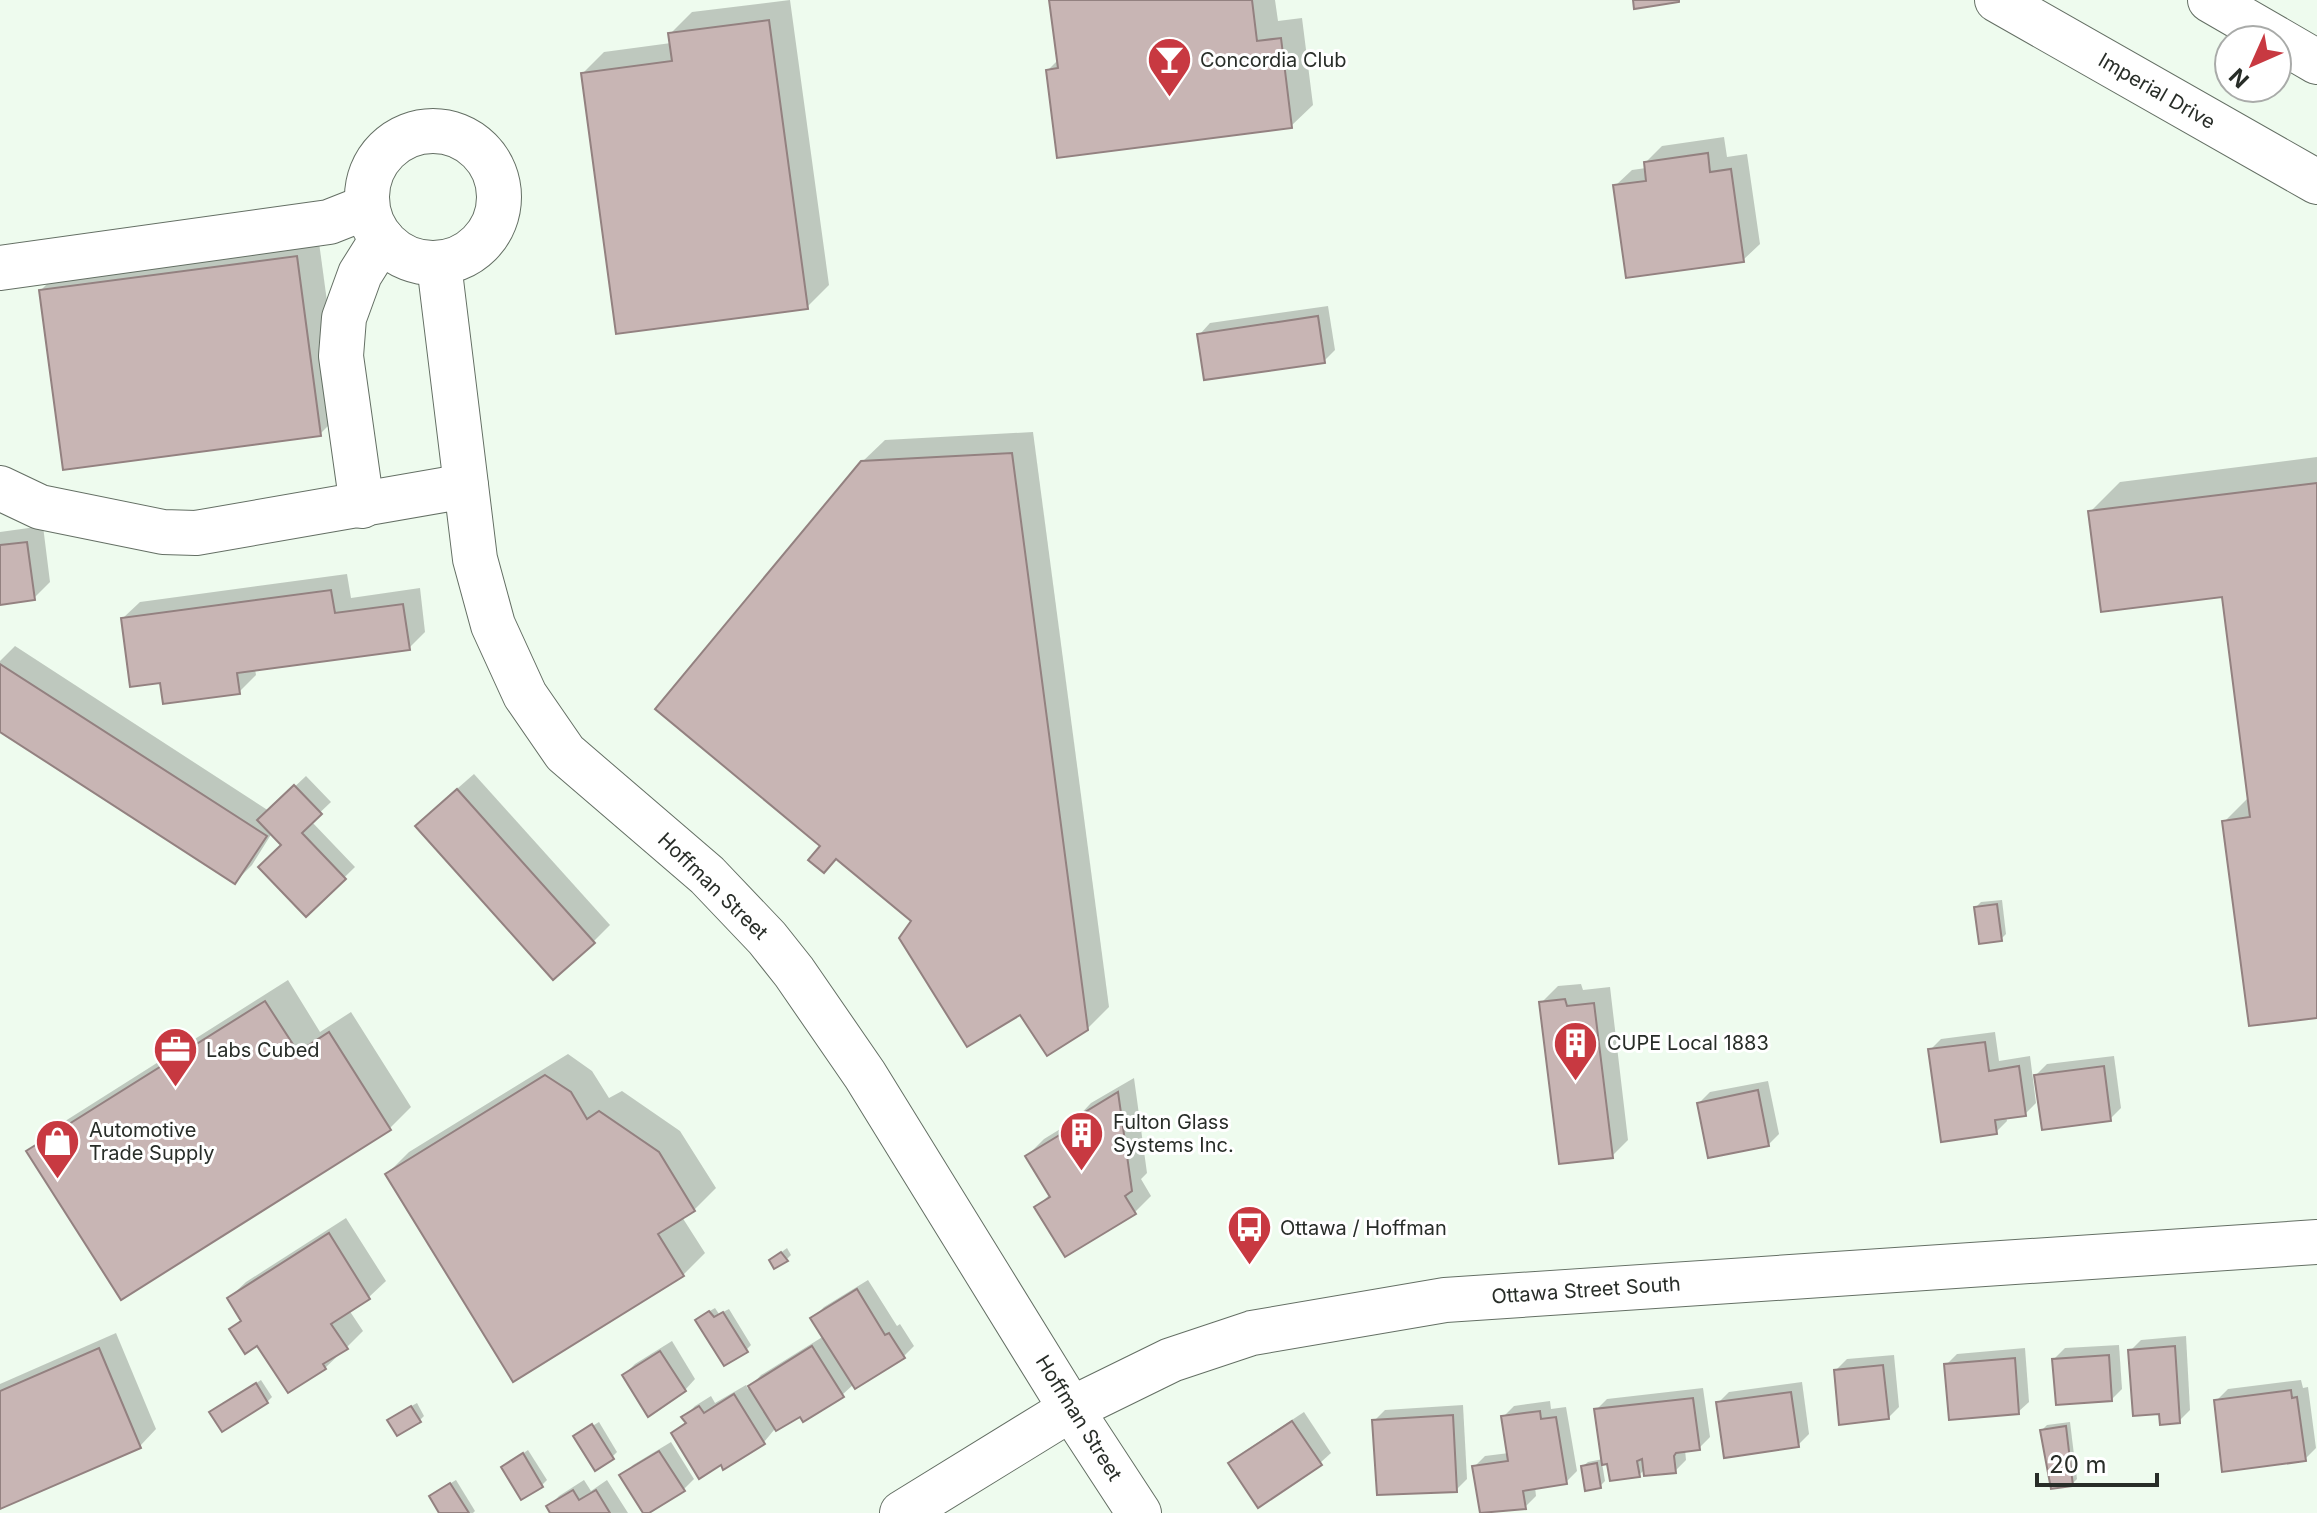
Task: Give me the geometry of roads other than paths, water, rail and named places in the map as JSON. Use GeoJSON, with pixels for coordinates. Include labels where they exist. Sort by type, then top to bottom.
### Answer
{"type":"FeatureCollection","features":[{"type":"Feature","properties":{"kind":"main road","name":"Imperial Drive"},"geometry":{"type":"LineString","coordinates":[[1997,0],[2317,182]]}},
{"type":"Feature","properties":{"kind":"main road"},"geometry":{"type":"LineString","coordinates":[[2210,0],[2317,62]]}},
{"type":"Feature","properties":{"kind":"main road"},"geometry":{"type":"LineString","coordinates":[[362,506],[341,356],[344,318],[374,223],[367,184],[375,163],[389,146],[409,134],[431,130],[453,134],[473,144],[489,161],[497,182],[499,204],[493,226],[480,245],[461,257],[439,264],[418,262],[398,254],[374,223]]}},
{"type":"Feature","properties":{"kind":"main road"},"geometry":{"type":"LineString","coordinates":[[0,268],[329,222],[374,223]]}},
{"type":"Feature","properties":{"kind":"main road","name":"Hoffman Street"},"geometry":{"type":"LineString","coordinates":[[439,264],[475,559],[493,625],[509,665],[543,723],[565,753],[707,875],[740,907],[794,972],[865,1075],[1071,1409],[1139,1513]]}},
{"type":"Feature","properties":{"kind":"main road"},"geometry":{"type":"LineString","coordinates":[[0,488],[40,507],[163,532],[196,533],[466,486]]}},
{"type":"Feature","properties":{"kind":"main road","name":"Ottawa Street South"},"geometry":{"type":"LineString","coordinates":[[902,1513],[1071,1409],[1171,1360],[1252,1333],[1445,1300],[2317,1242]]}},
{"type":"Feature","properties":{"kind":"place","name":"Concordia Club"},"geometry":{"type":"Point","coordinates":[1169,99]}},
{"type":"Feature","properties":{"kind":"place","name":"CUPE Local 1883"},"geometry":{"type":"Point","coordinates":[1576,1082]}},
{"type":"Feature","properties":{"kind":"place","name":"Labs Cubed"},"geometry":{"type":"Point","coordinates":[175,1089]}},
{"type":"Feature","properties":{"kind":"place","name":"Fulton Glass Systems Inc."},"geometry":{"type":"Point","coordinates":[1082,1173]}},
{"type":"Feature","properties":{"kind":"place","name":"Automotive Trade Supply"},"geometry":{"type":"Point","coordinates":[58,1180]}},
{"type":"Feature","properties":{"kind":"place","name":"Ottawa / Hoffman"},"geometry":{"type":"Point","coordinates":[1249,1267]}}]}
